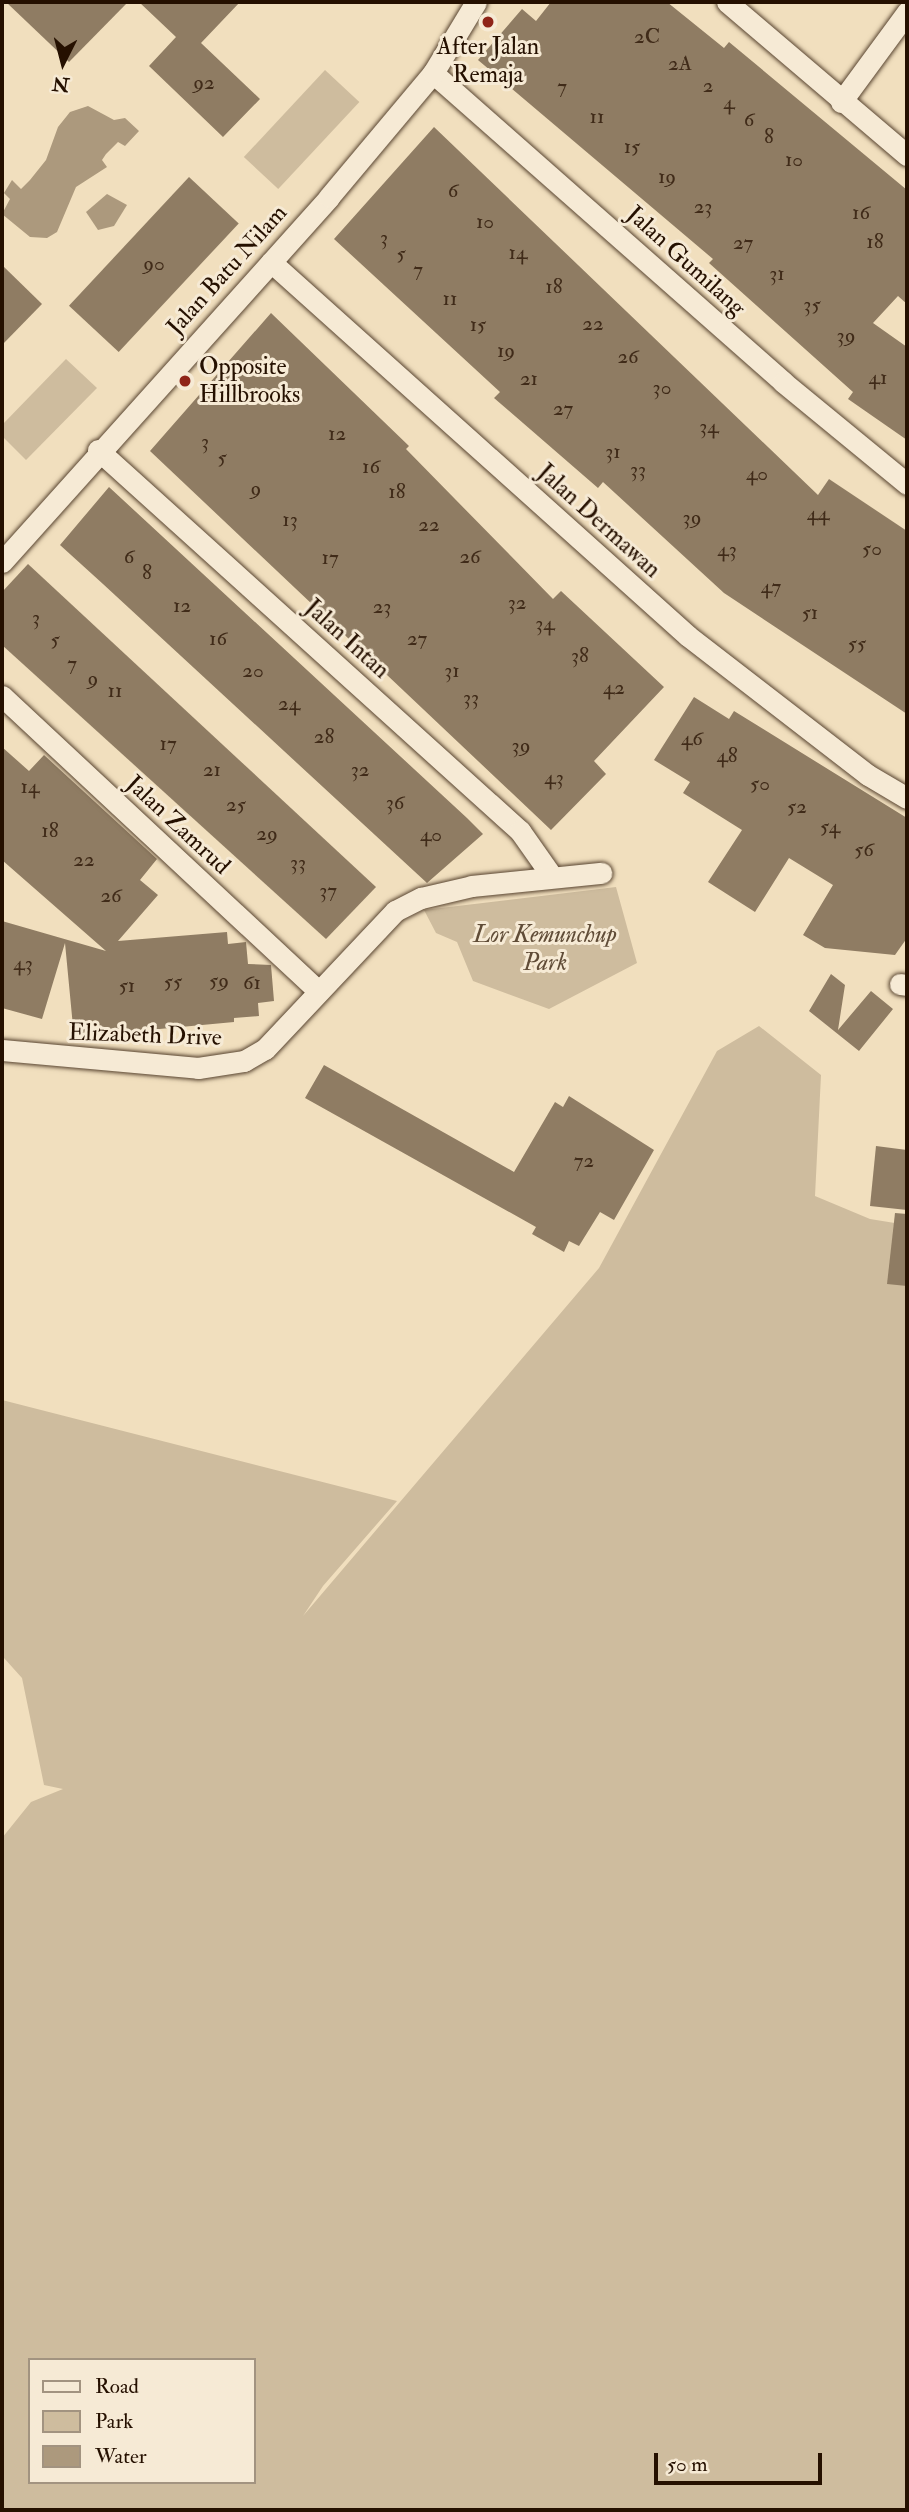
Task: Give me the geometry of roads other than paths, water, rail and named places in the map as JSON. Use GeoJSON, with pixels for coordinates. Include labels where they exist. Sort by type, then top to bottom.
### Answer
{"type":"FeatureCollection","features":[{"type":"Feature","properties":{"kind":"street","name":"Jalan Batu Nilam"},"geometry":{"type":"LineString","coordinates":[[2,562],[98,450],[271,262],[433,73],[476,2]]}},
{"type":"Feature","properties":{"kind":"street"},"geometry":{"type":"LineString","coordinates":[[727,2],[841,102],[907,155]]}},
{"type":"Feature","properties":{"kind":"street"},"geometry":{"type":"LineString","coordinates":[[841,102],[907,12]]}},
{"type":"Feature","properties":{"kind":"street","name":"Jalan Gumilang"},"geometry":{"type":"LineString","coordinates":[[433,73],[783,382],[907,484]]}},
{"type":"Feature","properties":{"kind":"street","name":"Jalan Dermawan"},"geometry":{"type":"LineString","coordinates":[[271,262],[688,636],[868,775],[907,798]]}},
{"type":"Feature","properties":{"kind":"street","name":"Jalan Intan"},"geometry":{"type":"LineString","coordinates":[[98,450],[520,831],[551,874]]}},
{"type":"Feature","properties":{"kind":"street","name":"Jalan Zamrud"},"geometry":{"type":"LineString","coordinates":[[2,696],[318,991]]}},
{"type":"Feature","properties":{"kind":"street","name":"Elizabeth Drive"},"geometry":{"type":"LineString","coordinates":[[2,1050],[49,1058],[222,1068],[244,1061],[277,1035],[404,906],[472,886],[551,874],[601,873]]}},
{"type":"Feature","properties":{"kind":"water"},"geometry":{"type":"Polygon","coordinates":[[[88,106],[114,120],[125,118],[139,131],[125,146],[118,142],[102,160],[107,167],[76,187],[57,232],[47,238],[30,237],[2,214],[10,199],[4,193],[12,180],[21,189],[30,180],[46,160],[58,127],[70,112],[88,106]]]}},
{"type":"Feature","properties":{"kind":"water"},"geometry":{"type":"Polygon","coordinates":[[[107,194],[127,205],[114,226],[98,230],[86,212],[107,194]]]}},
{"type":"Feature","properties":{"kind":"place","name":"After Jalan Remaja"},"geometry":{"type":"Point","coordinates":[488,22]}},
{"type":"Feature","properties":{"kind":"place","name":"Opposite Hillbrooks"},"geometry":{"type":"Point","coordinates":[185,381]}},
{"type":"Feature","properties":{"kind":"park label","name":"Lor Kemunchup Park"},"geometry":{"type":"Point","coordinates":[545,949]}}]}
